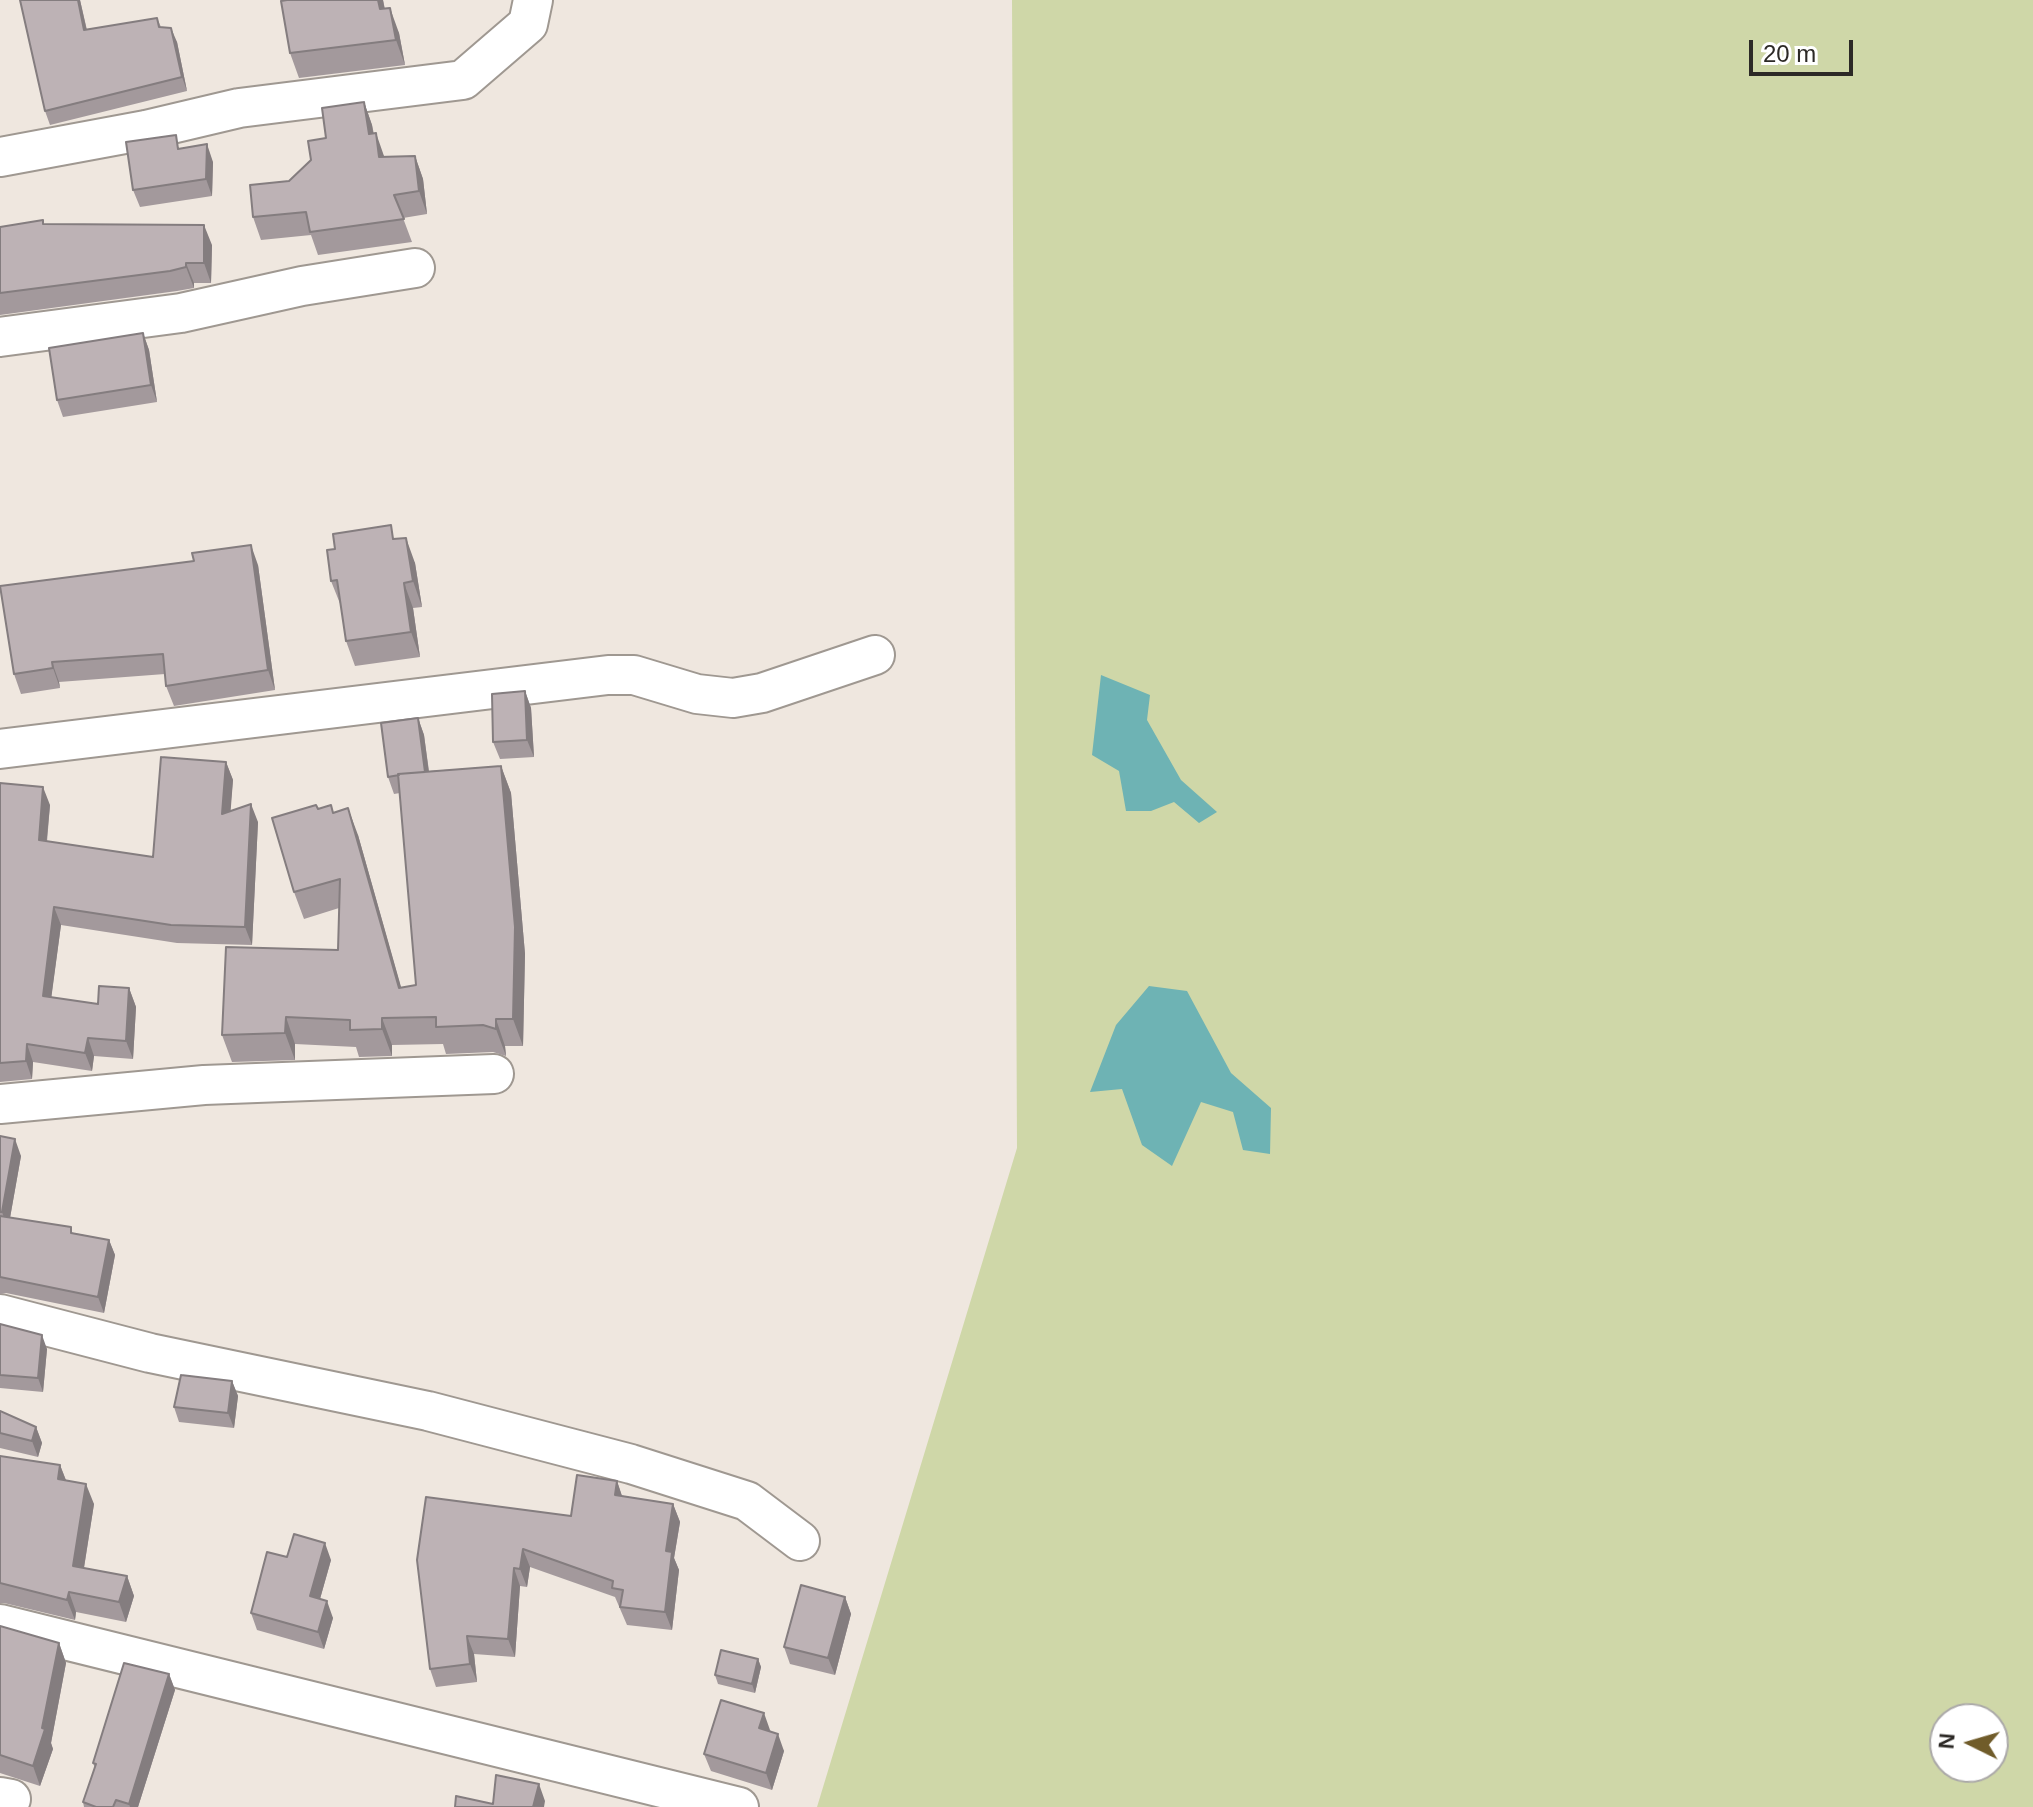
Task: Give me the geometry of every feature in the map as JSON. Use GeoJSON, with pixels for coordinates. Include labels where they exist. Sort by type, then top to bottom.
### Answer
{"type":"FeatureCollection","features":[{"type":"Feature","properties":{"kind":"street"},"geometry":{"type":"LineString","coordinates":[[0,157],[146,130],[239,108],[463,80],[528,24],[533,0]]}},
{"type":"Feature","properties":{"kind":"street"},"geometry":{"type":"LineString","coordinates":[[0,337],[181,313],[302,286],[415,268]]}},
{"type":"Feature","properties":{"kind":"street"},"geometry":{"type":"LineString","coordinates":[[0,749],[608,675],[634,675],[697,694],[733,698],[762,693],[875,655]]}},
{"type":"Feature","properties":{"kind":"street"},"geometry":{"type":"LineString","coordinates":[[0,1104],[204,1085],[494,1074]]}},
{"type":"Feature","properties":{"kind":"street"},"geometry":{"type":"LineString","coordinates":[[0,1314],[150,1353],[428,1411],[631,1464],[747,1501],[800,1541]]}},
{"type":"Feature","properties":{"kind":"street"},"geometry":{"type":"LineString","coordinates":[[0,1624],[739,1807]]}},
{"type":"Feature","properties":{"kind":"green space"},"geometry":{"type":"Polygon","coordinates":[[[1012,0],[2033,0],[2033,1807],[817,1807],[1017,1148],[1012,0]]]}},
{"type":"Feature","properties":{"kind":"water"},"geometry":{"type":"Polygon","coordinates":[[[1101,675],[1150,695],[1147,720],[1181,780],[1217,812],[1199,823],[1174,802],[1151,811],[1126,811],[1119,771],[1092,755],[1101,675]]]}},
{"type":"Feature","properties":{"kind":"water"},"geometry":{"type":"Polygon","coordinates":[[[1149,986],[1187,991],[1231,1073],[1271,1108],[1270,1154],[1243,1150],[1233,1112],[1201,1102],[1172,1166],[1142,1145],[1122,1089],[1090,1092],[1116,1025],[1149,986]]]}},
{"type":"Feature","properties":{"kind":"building"},"geometry":{"type":"Polygon","coordinates":[[[20,0],[78,0],[84,30],[157,18],[159,27],[171,28],[182,77],[45,111],[20,0]]]}},
{"type":"Feature","properties":{"kind":"building"},"geometry":{"type":"Polygon","coordinates":[[[378,0],[380,9],[390,8],[396,40],[290,53],[281,1],[378,0]]]}},
{"type":"Feature","properties":{"kind":"building"},"geometry":{"type":"Polygon","coordinates":[[[364,102],[369,134],[376,133],[379,157],[415,156],[419,191],[394,195],[404,219],[310,232],[306,212],[253,217],[250,185],[289,181],[311,160],[308,141],[326,138],[322,108],[364,102]]]}},
{"type":"Feature","properties":{"kind":"building"},"geometry":{"type":"Polygon","coordinates":[[[176,135],[178,149],[207,144],[206,179],[133,190],[126,142],[176,135]]]}},
{"type":"Feature","properties":{"kind":"building"},"geometry":{"type":"Polygon","coordinates":[[[43,220],[43,224],[204,225],[204,263],[186,263],[186,267],[170,271],[0,293],[0,227],[43,220]]]}},
{"type":"Feature","properties":{"kind":"building"},"geometry":{"type":"Polygon","coordinates":[[[143,333],[151,385],[57,400],[49,348],[143,333]]]}},
{"type":"Feature","properties":{"kind":"building"},"geometry":{"type":"Polygon","coordinates":[[[391,525],[393,539],[406,538],[413,581],[404,583],[411,632],[346,641],[337,580],[331,581],[327,550],[335,549],[333,534],[391,525]]]}},
{"type":"Feature","properties":{"kind":"building"},"geometry":{"type":"Polygon","coordinates":[[[251,545],[268,670],[166,686],[163,654],[52,662],[53,668],[14,674],[0,586],[194,561],[192,553],[251,545]]]}},
{"type":"Feature","properties":{"kind":"building"},"geometry":{"type":"Polygon","coordinates":[[[525,691],[527,740],[493,742],[492,694],[525,691]]]}},
{"type":"Feature","properties":{"kind":"building"},"geometry":{"type":"Polygon","coordinates":[[[418,718],[425,772],[388,777],[381,723],[418,718]]]}},
{"type":"Feature","properties":{"kind":"building"},"geometry":{"type":"Polygon","coordinates":[[[161,757],[226,762],[222,814],[251,804],[245,927],[171,925],[54,907],[43,996],[98,1004],[99,986],[129,988],[126,1041],[88,1038],[85,1053],[27,1044],[26,1061],[0,1063],[0,783],[43,787],[39,840],[153,857],[161,757]]]}},
{"type":"Feature","properties":{"kind":"building"},"geometry":{"type":"Polygon","coordinates":[[[501,766],[515,927],[513,1019],[496,1019],[496,1029],[483,1025],[436,1027],[436,1017],[382,1018],[382,1029],[350,1030],[350,1020],[286,1017],[285,1033],[222,1035],[226,947],[338,950],[340,879],[294,892],[272,818],[316,805],[318,809],[331,805],[333,813],[348,808],[399,988],[416,985],[398,774],[501,766]]]}},
{"type":"Feature","properties":{"kind":"building"},"geometry":{"type":"Polygon","coordinates":[[[0,1136],[15,1139],[2,1212],[0,1212],[0,1136]]]}},
{"type":"Feature","properties":{"kind":"building"},"geometry":{"type":"Polygon","coordinates":[[[0,1216],[71,1227],[71,1233],[109,1240],[98,1297],[0,1277],[0,1216]]]}},
{"type":"Feature","properties":{"kind":"building"},"geometry":{"type":"Polygon","coordinates":[[[0,1324],[42,1335],[38,1378],[0,1375],[0,1324]]]}},
{"type":"Feature","properties":{"kind":"building"},"geometry":{"type":"Polygon","coordinates":[[[181,1375],[232,1381],[228,1413],[174,1407],[181,1375]]]}},
{"type":"Feature","properties":{"kind":"building"},"geometry":{"type":"Polygon","coordinates":[[[0,1411],[36,1427],[32,1441],[0,1433],[0,1411]]]}},
{"type":"Feature","properties":{"kind":"building"},"geometry":{"type":"Polygon","coordinates":[[[0,1456],[60,1465],[58,1479],[86,1484],[73,1566],[127,1576],[119,1602],[69,1592],[67,1600],[0,1583],[0,1456]]]}},
{"type":"Feature","properties":{"kind":"building"},"geometry":{"type":"Polygon","coordinates":[[[577,1475],[617,1481],[615,1495],[673,1504],[666,1551],[672,1552],[665,1612],[620,1607],[623,1590],[612,1588],[613,1581],[523,1549],[520,1569],[514,1568],[508,1639],[467,1636],[470,1664],[430,1669],[417,1560],[426,1497],[571,1516],[577,1475]]]}},
{"type":"Feature","properties":{"kind":"building"},"geometry":{"type":"Polygon","coordinates":[[[294,1534],[325,1543],[310,1596],[327,1601],[318,1632],[251,1613],[267,1552],[287,1557],[294,1534]]]}},
{"type":"Feature","properties":{"kind":"building"},"geometry":{"type":"Polygon","coordinates":[[[801,1585],[845,1597],[828,1658],[784,1647],[801,1585]]]}},
{"type":"Feature","properties":{"kind":"building"},"geometry":{"type":"Polygon","coordinates":[[[0,1626],[59,1643],[42,1728],[45,1729],[33,1766],[0,1755],[0,1626]]]}},
{"type":"Feature","properties":{"kind":"building"},"geometry":{"type":"Polygon","coordinates":[[[721,1650],[758,1659],[752,1684],[715,1675],[721,1650]]]}},
{"type":"Feature","properties":{"kind":"building"},"geometry":{"type":"Polygon","coordinates":[[[124,1663],[169,1674],[129,1804],[116,1800],[113,1807],[96,1807],[83,1802],[124,1663]]]}},
{"type":"Feature","properties":{"kind":"building"},"geometry":{"type":"Polygon","coordinates":[[[721,1700],[764,1713],[759,1728],[778,1734],[766,1773],[704,1754],[721,1700]]]}},
{"type":"Feature","properties":{"kind":"building"},"geometry":{"type":"Polygon","coordinates":[[[496,1775],[539,1784],[533,1807],[455,1807],[456,1796],[493,1804],[496,1775]]]}}]}
